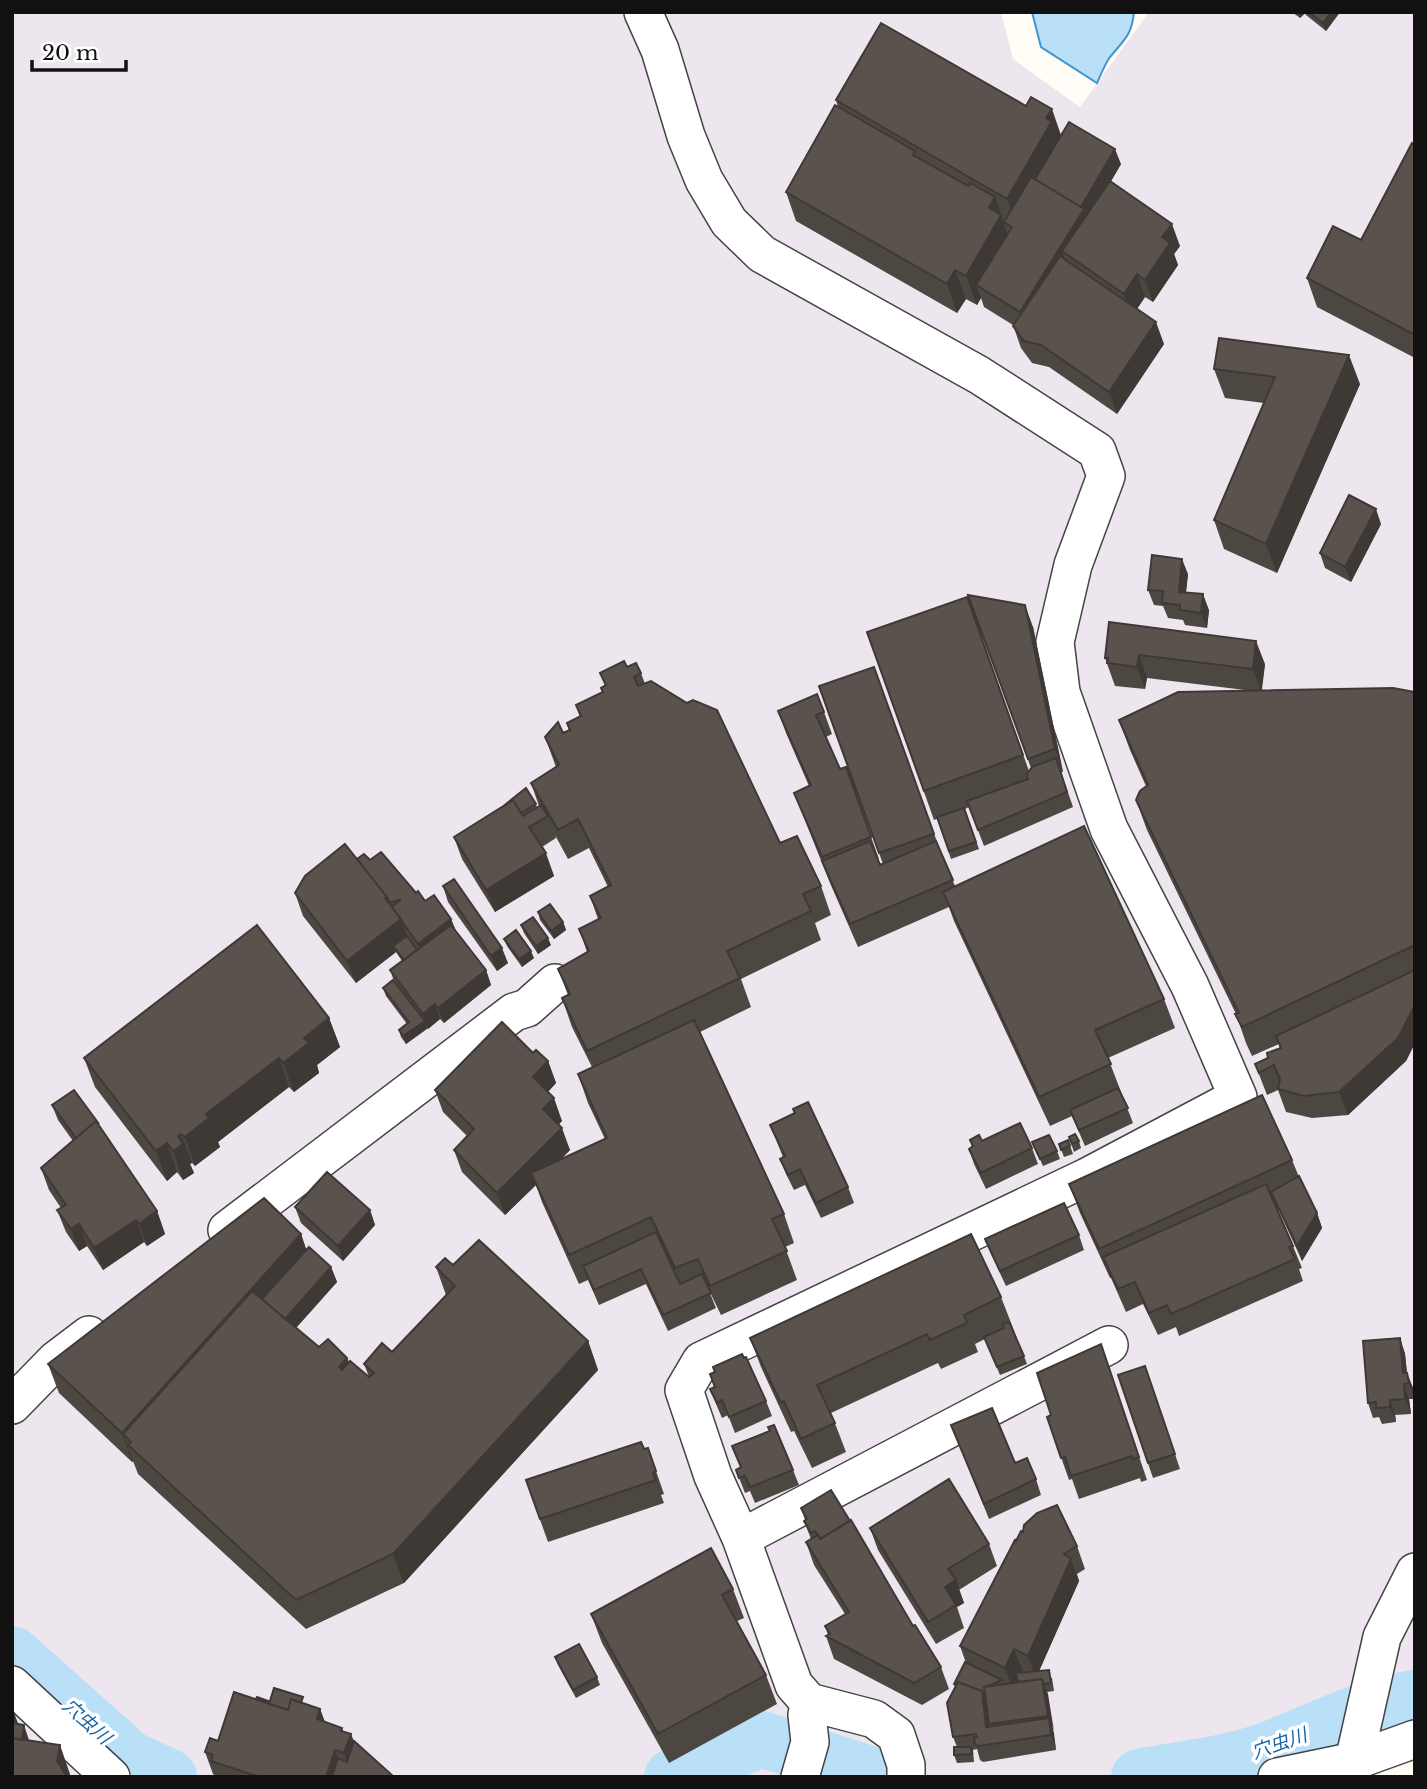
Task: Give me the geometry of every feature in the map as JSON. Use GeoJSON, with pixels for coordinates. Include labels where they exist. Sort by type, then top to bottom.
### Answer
{"type":"FeatureCollection","features":[{"type":"Feature","properties":{"kind":"street"},"geometry":{"type":"LineString","coordinates":[[643,12],[660,50],[686,136],[704,180],[729,222],[762,254],[979,375],[1097,451],[1106,476],[1073,565],[1055,642],[1060,692],[1109,829],[1191,986],[1238,1097],[1087,1177],[701,1361],[684,1391],[713,1476],[741,1538],[794,1685],[809,1702],[874,1719],[896,1735],[906,1765],[906,1777]]}},
{"type":"Feature","properties":{"kind":"street"},"geometry":{"type":"LineString","coordinates":[[198,1252],[514,1012],[527,1008],[555,983]]}},
{"type":"Feature","properties":{"kind":"street"},"geometry":{"type":"LineString","coordinates":[[12,1405],[56,1360],[111,1318]]}},
{"type":"Feature","properties":{"kind":"street"},"geometry":{"type":"LineString","coordinates":[[741,1538],[1109,1345]]}},
{"type":"Feature","properties":{"kind":"street"},"geometry":{"type":"LineString","coordinates":[[1354,1760],[1382,1637],[1415,1572]]}},
{"type":"Feature","properties":{"kind":"street"},"geometry":{"type":"LineString","coordinates":[[12,1685],[111,1777]]}},
{"type":"Feature","properties":{"kind":"street"},"geometry":{"type":"LineString","coordinates":[[800,1777],[810,1742],[807,1715],[809,1702]]}},
{"type":"Feature","properties":{"kind":"street"},"geometry":{"type":"LineString","coordinates":[[1277,1777],[1354,1760],[1415,1740]]}},
{"type":"Feature","properties":{"kind":"shaded area"},"geometry":{"type":"Polygon","coordinates":[[[12,12],[1001,12],[1013,59],[1080,107],[1149,12],[1415,12],[1415,1693],[1385,1696],[1234,1754],[1101,1777],[12,1777],[12,12]]]}},
{"type":"Feature","properties":{"kind":"water"},"geometry":{"type":"Polygon","coordinates":[[[1032,12],[1134,12],[1129,32],[1108,60],[1097,83],[1041,47],[1032,12]]]}},
{"type":"Feature","properties":{"kind":"building"},"geometry":{"type":"Polygon","coordinates":[[[1309,12],[1331,12],[1323,23],[1309,12]]]}},
{"type":"Feature","properties":{"kind":"building"},"geometry":{"type":"Polygon","coordinates":[[[881,23],[1026,106],[1031,97],[1052,109],[1046,118],[1052,121],[1007,199],[836,100],[881,23]]]}},
{"type":"Feature","properties":{"kind":"building"},"geometry":{"type":"Polygon","coordinates":[[[835,105],[915,151],[913,155],[968,186],[970,183],[995,197],[989,208],[1001,215],[966,276],[955,270],[947,284],[786,192],[835,105]]]}},
{"type":"Feature","properties":{"kind":"building"},"geometry":{"type":"Polygon","coordinates":[[[1069,122],[1115,149],[1081,207],[1035,179],[1069,122]]]}},
{"type":"Feature","properties":{"kind":"building"},"geometry":{"type":"Polygon","coordinates":[[[1412,143],[1415,145],[1415,335],[1307,278],[1333,226],[1361,240],[1412,143]]]}},
{"type":"Feature","properties":{"kind":"building"},"geometry":{"type":"Polygon","coordinates":[[[1031,177],[1084,209],[1020,312],[976,285],[1012,227],[1004,222],[1031,177]]]}},
{"type":"Feature","properties":{"kind":"building"},"geometry":{"type":"Polygon","coordinates":[[[1110,181],[1172,224],[1162,237],[1170,243],[1145,280],[1137,274],[1124,294],[1062,251],[1110,181]]]}},
{"type":"Feature","properties":{"kind":"building"},"geometry":{"type":"Polygon","coordinates":[[[1060,256],[1156,322],[1109,392],[1041,345],[1024,341],[1013,326],[1060,256]]]}},
{"type":"Feature","properties":{"kind":"building"},"geometry":{"type":"Polygon","coordinates":[[[1219,338],[1349,355],[1266,544],[1214,520],[1275,377],[1214,369],[1219,338]]]}},
{"type":"Feature","properties":{"kind":"building"},"geometry":{"type":"Polygon","coordinates":[[[1349,495],[1376,509],[1345,567],[1320,553],[1349,495]]]}},
{"type":"Feature","properties":{"kind":"building"},"geometry":{"type":"Polygon","coordinates":[[[1152,555],[1182,559],[1179,592],[1203,594],[1201,613],[1180,610],[1180,605],[1162,603],[1163,591],[1148,590],[1152,555]]]}},
{"type":"Feature","properties":{"kind":"building"},"geometry":{"type":"Polygon","coordinates":[[[968,595],[1025,605],[1055,749],[1028,759],[968,595]]]}},
{"type":"Feature","properties":{"kind":"building"},"geometry":{"type":"Polygon","coordinates":[[[967,597],[1023,755],[924,791],[867,632],[967,597]]]}},
{"type":"Feature","properties":{"kind":"building"},"geometry":{"type":"Polygon","coordinates":[[[1109,622],[1256,641],[1253,669],[1139,655],[1137,667],[1107,663],[1108,658],[1105,658],[1109,622]]]}},
{"type":"Feature","properties":{"kind":"building"},"geometry":{"type":"Polygon","coordinates":[[[624,661],[627,667],[636,663],[641,673],[634,677],[638,686],[651,681],[687,703],[693,700],[717,710],[780,843],[797,836],[821,886],[803,894],[811,911],[727,951],[740,978],[587,1051],[562,998],[570,994],[558,969],[589,951],[579,929],[601,918],[590,896],[611,885],[578,819],[558,830],[531,783],[559,765],[545,737],[558,722],[563,733],[570,730],[567,723],[581,716],[576,705],[603,692],[601,688],[606,685],[600,673],[624,661]]]}},
{"type":"Feature","properties":{"kind":"building"},"geometry":{"type":"Polygon","coordinates":[[[874,667],[934,834],[879,853],[819,686],[874,667]]]}},
{"type":"Feature","properties":{"kind":"building"},"geometry":{"type":"Polygon","coordinates":[[[1393,688],[1415,692],[1415,945],[1242,1027],[1235,1014],[1239,1013],[1136,800],[1140,791],[1148,785],[1119,720],[1178,692],[1393,688]]]}},
{"type":"Feature","properties":{"kind":"building"},"geometry":{"type":"Polygon","coordinates":[[[817,694],[824,712],[816,715],[840,769],[846,767],[871,837],[822,857],[794,793],[811,785],[778,711],[817,694]]]}},
{"type":"Feature","properties":{"kind":"building"},"geometry":{"type":"Polygon","coordinates":[[[1056,758],[1067,792],[978,830],[967,801],[1028,779],[1027,774],[1032,767],[1056,758]]]}},
{"type":"Feature","properties":{"kind":"building"},"geometry":{"type":"Polygon","coordinates":[[[526,788],[536,804],[521,813],[513,800],[501,808],[526,788]]]}},
{"type":"Feature","properties":{"kind":"building"},"geometry":{"type":"Polygon","coordinates":[[[513,800],[523,816],[541,805],[548,816],[529,827],[546,853],[486,890],[454,837],[513,800]]]}},
{"type":"Feature","properties":{"kind":"building"},"geometry":{"type":"Polygon","coordinates":[[[964,808],[976,842],[949,851],[937,817],[964,808]]]}},
{"type":"Feature","properties":{"kind":"building"},"geometry":{"type":"Polygon","coordinates":[[[1084,826],[1164,999],[1095,1030],[1111,1064],[1039,1097],[943,892],[1084,826]]]}},
{"type":"Feature","properties":{"kind":"building"},"geometry":{"type":"Polygon","coordinates":[[[870,841],[880,865],[936,841],[953,880],[850,924],[822,861],[870,841]]]}},
{"type":"Feature","properties":{"kind":"building"},"geometry":{"type":"Polygon","coordinates":[[[345,844],[401,919],[347,961],[295,893],[305,876],[345,844]]]}},
{"type":"Feature","properties":{"kind":"building"},"geometry":{"type":"Polygon","coordinates":[[[381,852],[425,901],[434,895],[451,919],[418,944],[392,907],[401,899],[390,903],[357,859],[364,854],[370,860],[381,852]]]}},
{"type":"Feature","properties":{"kind":"building"},"geometry":{"type":"Polygon","coordinates":[[[454,879],[502,948],[491,956],[443,886],[454,879]]]}},
{"type":"Feature","properties":{"kind":"building"},"geometry":{"type":"Polygon","coordinates":[[[550,904],[563,922],[551,931],[538,912],[550,904]]]}},
{"type":"Feature","properties":{"kind":"building"},"geometry":{"type":"Polygon","coordinates":[[[533,917],[548,938],[536,946],[521,925],[533,917]]]}},
{"type":"Feature","properties":{"kind":"building"},"geometry":{"type":"Polygon","coordinates":[[[257,925],[329,1018],[304,1038],[309,1043],[283,1063],[279,1058],[206,1114],[209,1118],[185,1137],[181,1134],[178,1136],[183,1144],[173,1151],[167,1143],[156,1151],[84,1058],[257,925]]]}},
{"type":"Feature","properties":{"kind":"building"},"geometry":{"type":"Polygon","coordinates":[[[451,925],[486,970],[438,1008],[435,1004],[423,1014],[390,970],[451,925]]]}},
{"type":"Feature","properties":{"kind":"building"},"geometry":{"type":"Polygon","coordinates":[[[516,930],[531,951],[519,959],[504,939],[516,930]]]}},
{"type":"Feature","properties":{"kind":"building"},"geometry":{"type":"Polygon","coordinates":[[[407,936],[417,950],[404,960],[393,946],[407,936]]]}},
{"type":"Feature","properties":{"kind":"building"},"geometry":{"type":"Polygon","coordinates":[[[1415,970],[1415,1005],[1398,1038],[1339,1092],[1304,1096],[1278,1089],[1280,1079],[1274,1065],[1259,1073],[1255,1064],[1268,1058],[1267,1053],[1281,1048],[1276,1036],[1415,970]]]}},
{"type":"Feature","properties":{"kind":"building"},"geometry":{"type":"Polygon","coordinates":[[[393,980],[425,1021],[403,1036],[399,1030],[409,1022],[383,988],[393,980]]]}},
{"type":"Feature","properties":{"kind":"building"},"geometry":{"type":"Polygon","coordinates":[[[694,1020],[784,1214],[772,1219],[787,1251],[710,1286],[698,1259],[675,1268],[651,1217],[569,1255],[531,1173],[607,1138],[578,1074],[694,1020]]]}},
{"type":"Feature","properties":{"kind":"building"},"geometry":{"type":"Polygon","coordinates":[[[502,1022],[533,1053],[536,1050],[548,1061],[533,1077],[554,1098],[543,1109],[562,1128],[497,1193],[454,1150],[474,1129],[435,1090],[502,1022]]]}},
{"type":"Feature","properties":{"kind":"building"},"geometry":{"type":"Polygon","coordinates":[[[1118,1088],[1128,1108],[1079,1130],[1070,1110],[1118,1088]]]}},
{"type":"Feature","properties":{"kind":"building"},"geometry":{"type":"Polygon","coordinates":[[[74,1090],[99,1124],[96,1121],[76,1138],[52,1105],[74,1090]]]}},
{"type":"Feature","properties":{"kind":"building"},"geometry":{"type":"Polygon","coordinates":[[[1262,1095],[1292,1160],[1099,1249],[1069,1184],[1262,1095]]]}},
{"type":"Feature","properties":{"kind":"building"},"geometry":{"type":"Polygon","coordinates":[[[808,1102],[848,1187],[816,1203],[800,1169],[788,1175],[780,1159],[785,1156],[770,1125],[795,1113],[793,1109],[808,1102]]]}},
{"type":"Feature","properties":{"kind":"building"},"geometry":{"type":"Polygon","coordinates":[[[96,1121],[157,1211],[139,1224],[136,1220],[94,1248],[79,1224],[71,1229],[57,1210],[66,1205],[41,1168],[96,1121]]]}},
{"type":"Feature","properties":{"kind":"building"},"geometry":{"type":"Polygon","coordinates":[[[1020,1123],[1032,1148],[981,1173],[969,1149],[973,1146],[970,1140],[979,1135],[982,1141],[1020,1123]]]}},
{"type":"Feature","properties":{"kind":"building"},"geometry":{"type":"Polygon","coordinates":[[[1075,1134],[1079,1141],[1072,1144],[1069,1137],[1075,1134]]]}},
{"type":"Feature","properties":{"kind":"building"},"geometry":{"type":"Polygon","coordinates":[[[1049,1135],[1057,1151],[1040,1159],[1032,1142],[1049,1135]]]}},
{"type":"Feature","properties":{"kind":"building"},"geometry":{"type":"Polygon","coordinates":[[[1068,1140],[1070,1146],[1061,1150],[1059,1144],[1068,1140]]]}},
{"type":"Feature","properties":{"kind":"building"},"geometry":{"type":"Polygon","coordinates":[[[327,1172],[370,1210],[338,1246],[295,1207],[327,1172]]]}},
{"type":"Feature","properties":{"kind":"building"},"geometry":{"type":"Polygon","coordinates":[[[1299,1176],[1317,1213],[1297,1246],[1271,1192],[1299,1176]]]}},
{"type":"Feature","properties":{"kind":"building"},"geometry":{"type":"Polygon","coordinates":[[[1266,1184],[1293,1246],[1289,1247],[1295,1259],[1171,1314],[1167,1305],[1149,1313],[1135,1282],[1118,1289],[1103,1257],[1266,1184]]]}},
{"type":"Feature","properties":{"kind":"building"},"geometry":{"type":"Polygon","coordinates":[[[264,1198],[301,1234],[122,1433],[48,1364],[264,1198]]]}},
{"type":"Feature","properties":{"kind":"building"},"geometry":{"type":"Polygon","coordinates":[[[1064,1203],[1079,1235],[1000,1271],[985,1239],[1064,1203]]]}},
{"type":"Feature","properties":{"kind":"building"},"geometry":{"type":"Polygon","coordinates":[[[656,1232],[680,1284],[702,1274],[711,1293],[663,1315],[641,1269],[594,1290],[583,1266],[656,1232]]]}},
{"type":"Feature","properties":{"kind":"building"},"geometry":{"type":"Polygon","coordinates":[[[971,1234],[1001,1297],[964,1315],[967,1323],[930,1340],[927,1334],[817,1385],[835,1423],[801,1439],[750,1338],[971,1234]]]}},
{"type":"Feature","properties":{"kind":"building"},"geometry":{"type":"Polygon","coordinates":[[[479,1240],[588,1341],[393,1554],[296,1600],[128,1445],[131,1442],[123,1434],[252,1291],[319,1347],[328,1339],[347,1358],[339,1367],[342,1370],[350,1361],[369,1377],[374,1373],[364,1364],[382,1343],[392,1352],[455,1286],[436,1267],[445,1258],[453,1265],[479,1240]]]}},
{"type":"Feature","properties":{"kind":"building"},"geometry":{"type":"Polygon","coordinates":[[[309,1247],[331,1267],[285,1319],[262,1299],[309,1247]]]}},
{"type":"Feature","properties":{"kind":"building"},"geometry":{"type":"Polygon","coordinates":[[[1009,1322],[1024,1356],[997,1367],[984,1337],[1004,1328],[1003,1324],[1009,1322]]]}},
{"type":"Feature","properties":{"kind":"building"},"geometry":{"type":"Polygon","coordinates":[[[1400,1338],[1403,1373],[1407,1373],[1409,1383],[1404,1384],[1405,1399],[1390,1400],[1390,1407],[1376,1408],[1376,1402],[1368,1403],[1363,1341],[1400,1338]]]}},
{"type":"Feature","properties":{"kind":"building"},"geometry":{"type":"Polygon","coordinates":[[[1101,1344],[1139,1457],[1133,1459],[1132,1456],[1071,1476],[1065,1457],[1061,1458],[1047,1417],[1051,1415],[1037,1373],[1101,1344]]]}},
{"type":"Feature","properties":{"kind":"building"},"geometry":{"type":"Polygon","coordinates":[[[742,1354],[746,1357],[766,1401],[729,1417],[722,1400],[717,1403],[710,1389],[715,1387],[710,1374],[715,1372],[713,1367],[742,1354]]]}},
{"type":"Feature","properties":{"kind":"building"},"geometry":{"type":"Polygon","coordinates":[[[1145,1366],[1175,1454],[1148,1463],[1118,1375],[1145,1366]]]}},
{"type":"Feature","properties":{"kind":"building"},"geometry":{"type":"Polygon","coordinates":[[[992,1408],[1015,1463],[1027,1458],[1036,1479],[984,1504],[951,1425],[992,1408]]]}},
{"type":"Feature","properties":{"kind":"building"},"geometry":{"type":"Polygon","coordinates":[[[774,1425],[793,1470],[750,1487],[745,1476],[739,1478],[736,1470],[741,1467],[732,1446],[770,1431],[768,1427],[774,1425]]]}},
{"type":"Feature","properties":{"kind":"building"},"geometry":{"type":"Polygon","coordinates":[[[641,1442],[644,1449],[648,1448],[656,1471],[653,1473],[656,1480],[540,1519],[526,1480],[641,1442]]]}},
{"type":"Feature","properties":{"kind":"building"},"geometry":{"type":"Polygon","coordinates":[[[949,1479],[989,1544],[948,1569],[956,1580],[945,1587],[956,1605],[928,1622],[870,1528],[949,1479]]]}},
{"type":"Feature","properties":{"kind":"building"},"geometry":{"type":"Polygon","coordinates":[[[831,1490],[850,1521],[820,1539],[815,1531],[811,1533],[801,1508],[831,1490]]]}},
{"type":"Feature","properties":{"kind":"building"},"geometry":{"type":"Polygon","coordinates":[[[1057,1505],[1077,1546],[1064,1554],[1071,1559],[1028,1656],[1014,1649],[1005,1668],[960,1646],[1015,1540],[1021,1531],[1023,1532],[1024,1525],[1037,1513],[1057,1505]]]}},
{"type":"Feature","properties":{"kind":"building"},"geometry":{"type":"Polygon","coordinates":[[[851,1520],[913,1626],[915,1625],[941,1667],[914,1683],[826,1636],[830,1634],[825,1626],[849,1612],[806,1542],[818,1535],[820,1539],[851,1520]]]}},
{"type":"Feature","properties":{"kind":"building"},"geometry":{"type":"Polygon","coordinates":[[[711,1548],[733,1589],[722,1595],[766,1675],[658,1734],[591,1614],[711,1548]]]}},
{"type":"Feature","properties":{"kind":"building"},"geometry":{"type":"Polygon","coordinates":[[[579,1644],[597,1677],[573,1690],[555,1657],[579,1644]]]}},
{"type":"Feature","properties":{"kind":"building"},"geometry":{"type":"Polygon","coordinates":[[[965,1662],[1002,1680],[984,1687],[984,1697],[982,1691],[958,1682],[956,1685],[954,1684],[965,1662]]]}},
{"type":"Feature","properties":{"kind":"building"},"geometry":{"type":"Polygon","coordinates":[[[1049,1670],[1051,1683],[1044,1684],[1042,1679],[1018,1682],[1016,1673],[1049,1670]]]}},
{"type":"Feature","properties":{"kind":"building"},"geometry":{"type":"Polygon","coordinates":[[[1042,1679],[1048,1716],[989,1724],[984,1687],[1042,1679]]]}},
{"type":"Feature","properties":{"kind":"building"},"geometry":{"type":"Polygon","coordinates":[[[958,1682],[982,1691],[986,1727],[1049,1718],[1051,1735],[978,1746],[975,1744],[976,1734],[953,1737],[947,1703],[958,1682]]]}},
{"type":"Feature","properties":{"kind":"building"},"geometry":{"type":"Polygon","coordinates":[[[274,1688],[303,1697],[301,1703],[291,1699],[288,1710],[269,1704],[274,1688]]]}},
{"type":"Feature","properties":{"kind":"building"},"geometry":{"type":"Polygon","coordinates":[[[234,1692],[288,1710],[291,1699],[320,1709],[317,1719],[351,1734],[344,1753],[335,1750],[326,1777],[260,1777],[211,1761],[213,1755],[205,1752],[210,1738],[218,1741],[234,1692]]]}},
{"type":"Feature","properties":{"kind":"building"},"geometry":{"type":"Polygon","coordinates":[[[12,1712],[13,1723],[24,1725],[22,1740],[12,1738],[12,1712]]]}},
{"type":"Feature","properties":{"kind":"building"},"geometry":{"type":"Polygon","coordinates":[[[12,1738],[60,1745],[57,1761],[67,1777],[12,1777],[12,1738]]]}},
{"type":"Feature","properties":{"kind":"building"},"geometry":{"type":"Polygon","coordinates":[[[354,1741],[394,1777],[332,1777],[338,1758],[347,1762],[354,1741]]]}},
{"type":"Feature","properties":{"kind":"building"},"geometry":{"type":"Polygon","coordinates":[[[954,1747],[971,1747],[972,1754],[954,1755],[954,1747]]]}},
{"type":"Feature","properties":{"kind":"waterway","name":"穴虫川"},"geometry":{"type":"LineString","coordinates":[[12,1654],[130,1759],[169,1777]]}},
{"type":"Feature","properties":{"kind":"waterway","name":"穴虫川"},"geometry":{"type":"LineString","coordinates":[[1139,1777],[1216,1764],[1261,1752],[1356,1713],[1415,1698]]}},
{"type":"Feature","properties":{"kind":"waterway","name":"穴虫川"},"geometry":{"type":"LineString","coordinates":[[672,1777],[761,1739],[879,1777]]}}]}
